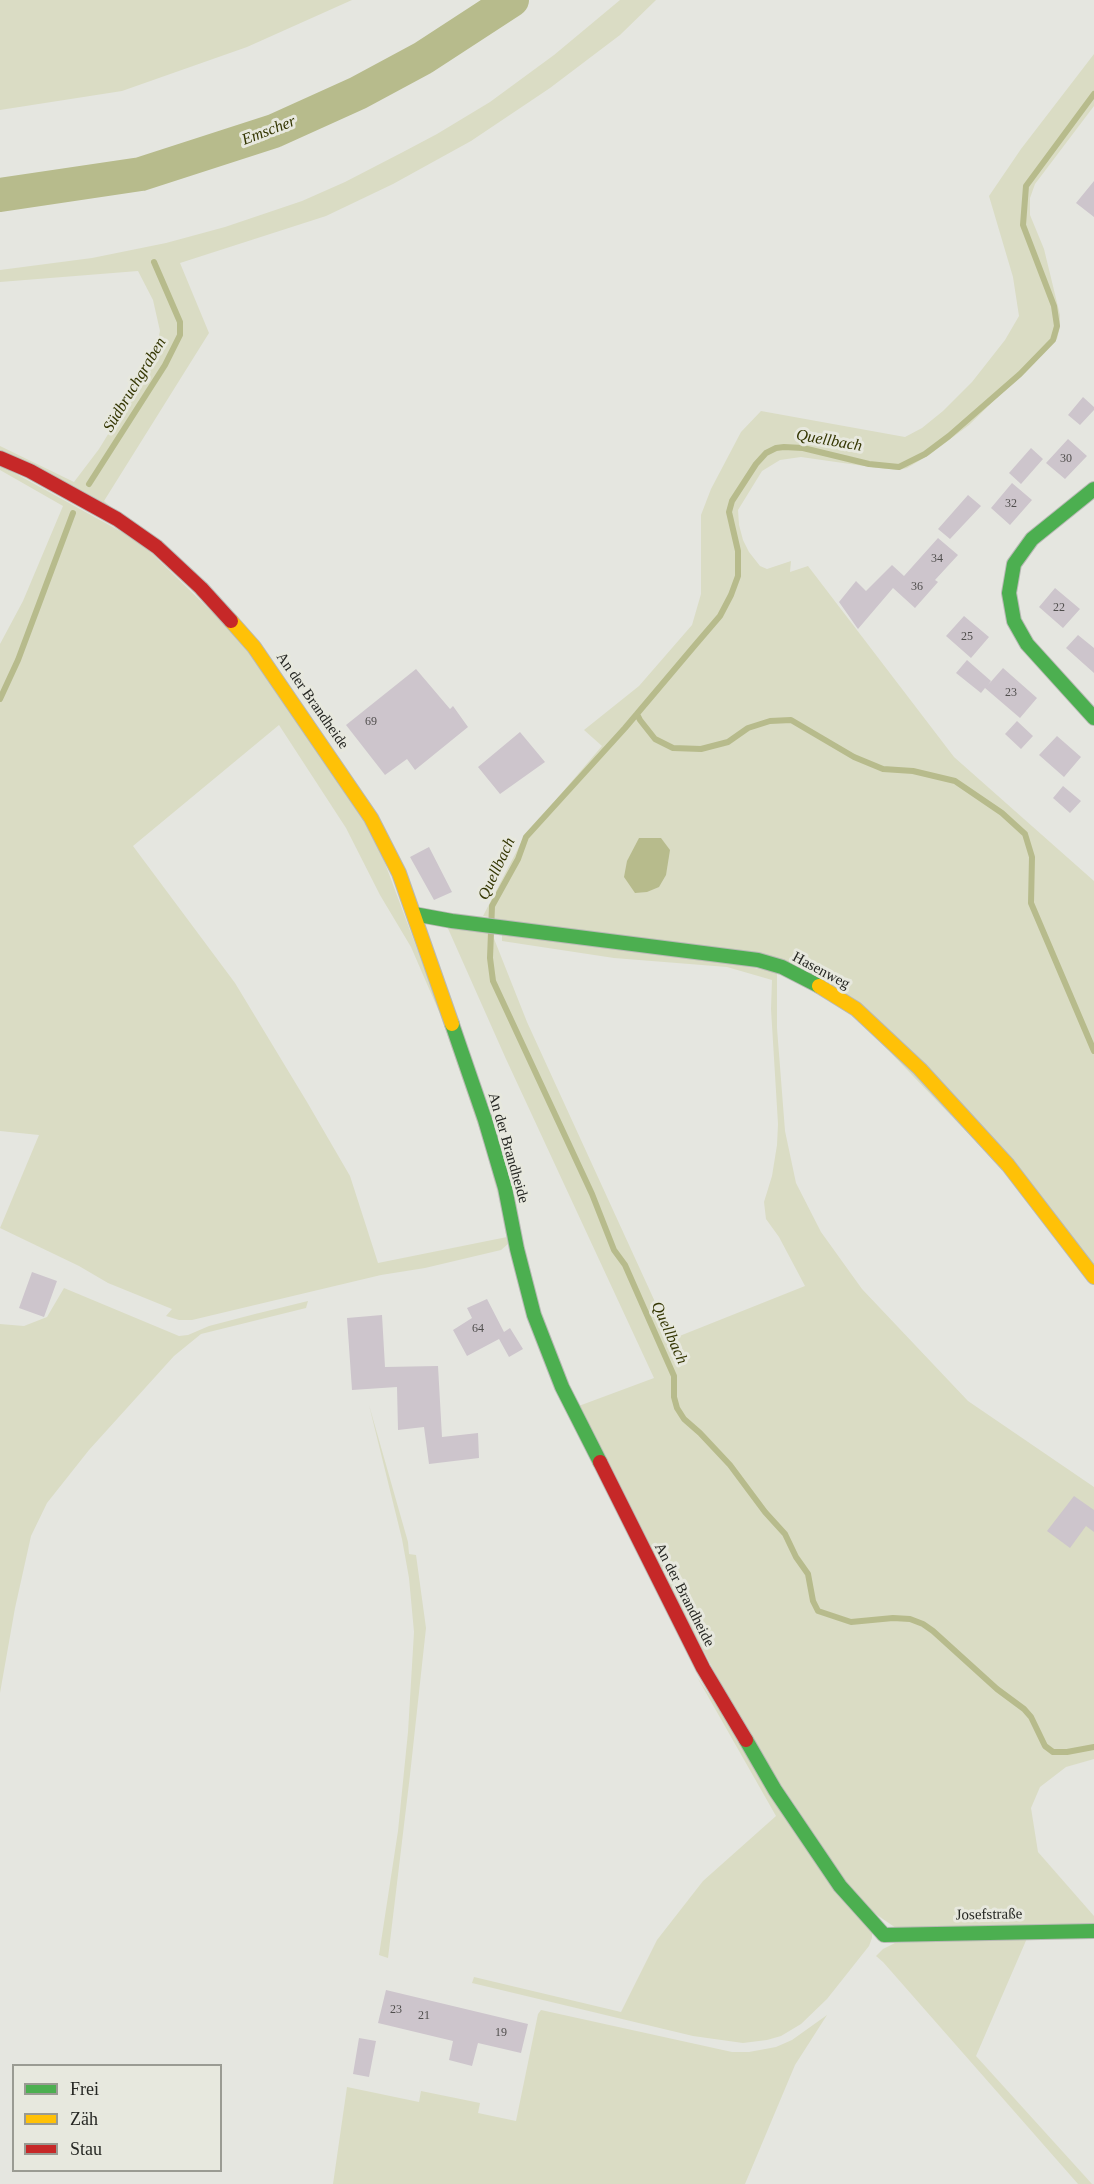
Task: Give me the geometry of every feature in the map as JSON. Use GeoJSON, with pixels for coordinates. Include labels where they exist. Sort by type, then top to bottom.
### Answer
{"type":"FeatureCollection","features":[{"type":"Feature","properties":{"kind":"street","name":"An der Brandheide"},"geometry":{"type":"LineString","coordinates":[[0,458],[56,485],[117,519],[157,548],[201,588],[254,647],[370,818],[399,873],[485,1120],[505,1188],[517,1250],[534,1315],[562,1387],[703,1668],[745,1741],[840,1886],[884,1935]]}},
{"type":"Feature","properties":{"kind":"street"},"geometry":{"type":"LineString","coordinates":[[1094,489],[1032,540],[1014,564],[1009,592],[1014,621],[1027,644],[1094,718]]}},
{"type":"Feature","properties":{"kind":"street","name":"Hasenweg"},"geometry":{"type":"LineString","coordinates":[[414,914],[452,921],[758,960],[782,967],[806,978],[856,1009],[920,1069],[1008,1165],[1094,1277]]}},
{"type":"Feature","properties":{"kind":"street","name":"Josefstraße"},"geometry":{"type":"LineString","coordinates":[[884,1935],[1094,1931]]}},
{"type":"Feature","properties":{"kind":"shaded area"},"geometry":{"type":"Polygon","coordinates":[[[0,0],[352,0],[247,47],[122,91],[0,110],[0,0]]]}},
{"type":"Feature","properties":{"kind":"shaded area"},"geometry":{"type":"Polygon","coordinates":[[[620,0],[656,0],[620,35],[550,88],[471,141],[393,184],[326,216],[180,263],[209,333],[104,501],[207,588],[0,451],[0,446],[74,482],[99,449],[153,361],[160,331],[153,300],[138,271],[0,282],[0,270],[92,258],[166,243],[225,227],[302,201],[403,152],[490,102],[554,55],[620,0]]]}},
{"type":"Feature","properties":{"kind":"shaded area"},"geometry":{"type":"Polygon","coordinates":[[[1094,54],[1094,106],[1035,184],[1030,198],[1030,215],[1044,249],[1060,315],[1057,339],[969,425],[929,455],[907,468],[898,470],[801,457],[780,460],[762,471],[738,510],[743,540],[760,566],[767,569],[791,561],[790,572],[808,566],[954,757],[1094,881],[1094,1265],[822,981],[483,916],[524,837],[602,746],[584,730],[639,686],[692,625],[701,594],[701,515],[711,489],[741,432],[761,411],[905,437],[922,428],[943,411],[972,382],[1005,340],[1019,316],[1013,277],[989,196],[1021,149],[1094,54]]]}},
{"type":"Feature","properties":{"kind":"shaded area"},"geometry":{"type":"Polygon","coordinates":[[[0,465],[140,542],[243,642],[376,839],[483,1126],[501,1209],[488,1154],[440,1014],[411,947],[380,895],[346,828],[279,725],[133,846],[235,983],[307,1102],[350,1176],[378,1263],[507,1237],[508,1244],[501,1250],[425,1268],[381,1275],[192,1320],[179,1320],[166,1316],[172,1309],[108,1283],[79,1266],[0,1228],[39,1135],[0,1131],[0,644],[23,601],[63,506],[0,470],[0,465]]]}},
{"type":"Feature","properties":{"kind":"shaded area"},"geometry":{"type":"Polygon","coordinates":[[[639,838],[661,838],[670,850],[666,875],[659,887],[647,892],[635,893],[624,877],[627,861],[639,838]]]}},
{"type":"Feature","properties":{"kind":"shaded area"},"geometry":{"type":"Polygon","coordinates":[[[487,921],[527,1022],[672,1339],[805,1286],[779,1237],[766,1219],[764,1202],[772,1176],[778,1124],[771,1009],[772,980],[727,967],[614,958],[502,941],[502,929],[777,971],[777,1028],[785,1131],[796,1183],[821,1232],[862,1289],[968,1401],[1094,1487],[1094,1759],[1066,1767],[1040,1787],[1031,1808],[1038,1852],[1094,1916],[1094,1925],[896,1928],[861,1904],[747,1734],[576,1407],[654,1378],[446,924],[487,921]]]}},
{"type":"Feature","properties":{"kind":"shaded area"},"geometry":{"type":"Polygon","coordinates":[[[64,1288],[179,1336],[308,1301],[306,1308],[201,1334],[174,1356],[89,1450],[47,1503],[31,1536],[0,1693],[0,1324],[24,1326],[47,1317],[64,1288]]]}},
{"type":"Feature","properties":{"kind":"shaded area"},"geometry":{"type":"Polygon","coordinates":[[[369,1405],[408,1542],[409,1554],[416,1555],[426,1628],[388,1958],[379,1955],[398,1831],[408,1732],[414,1632],[409,1578],[402,1539],[369,1405]]]}},
{"type":"Feature","properties":{"kind":"shaded area"},"geometry":{"type":"Polygon","coordinates":[[[697,1677],[872,1931],[869,1946],[827,1999],[801,2024],[781,2036],[743,2043],[693,2036],[472,1983],[474,1977],[621,2012],[657,1940],[703,1881],[776,1816],[697,1677]]]}},
{"type":"Feature","properties":{"kind":"shaded area"},"geometry":{"type":"Polygon","coordinates":[[[1028,1936],[976,2056],[1092,2184],[1078,2184],[876,1956],[883,1949],[895,1943],[1028,1936]]]}},
{"type":"Feature","properties":{"kind":"shaded area"},"geometry":{"type":"Polygon","coordinates":[[[541,2010],[732,2052],[749,2052],[776,2047],[792,2040],[827,2015],[795,2065],[745,2184],[333,2184],[347,2087],[419,2102],[421,2091],[480,2103],[478,2113],[516,2121],[538,2014],[541,2010]]]}},
{"type":"Feature","properties":{"kind":"building"},"geometry":{"type":"Polygon","coordinates":[[[1094,181],[1094,217],[1076,203],[1094,181]]]}},
{"type":"Feature","properties":{"kind":"building"},"geometry":{"type":"Polygon","coordinates":[[[1083,397],[1094,407],[1094,410],[1080,425],[1068,415],[1083,397]]]}},
{"type":"Feature","properties":{"kind":"building"},"geometry":{"type":"Polygon","coordinates":[[[1068,439],[1087,456],[1065,479],[1046,463],[1068,439]]]}},
{"type":"Feature","properties":{"kind":"building"},"geometry":{"type":"Polygon","coordinates":[[[1031,448],[1043,459],[1021,484],[1009,473],[1031,448]]]}},
{"type":"Feature","properties":{"kind":"building"},"geometry":{"type":"Polygon","coordinates":[[[1012,483],[1032,500],[1010,525],[991,508],[1012,483]]]}},
{"type":"Feature","properties":{"kind":"building"},"geometry":{"type":"Polygon","coordinates":[[[968,495],[981,506],[950,539],[938,529],[968,495]]]}},
{"type":"Feature","properties":{"kind":"building"},"geometry":{"type":"Polygon","coordinates":[[[938,538],[958,555],[935,580],[938,582],[915,608],[893,588],[858,629],[839,602],[856,581],[866,591],[892,565],[904,576],[938,538]]]}},
{"type":"Feature","properties":{"kind":"building"},"geometry":{"type":"Polygon","coordinates":[[[1055,588],[1080,609],[1063,628],[1039,607],[1055,588]]]}},
{"type":"Feature","properties":{"kind":"building"},"geometry":{"type":"Polygon","coordinates":[[[964,616],[989,637],[971,658],[946,636],[964,616]]]}},
{"type":"Feature","properties":{"kind":"building"},"geometry":{"type":"Polygon","coordinates":[[[1078,635],[1094,648],[1094,673],[1066,648],[1078,635]]]}},
{"type":"Feature","properties":{"kind":"building"},"geometry":{"type":"Polygon","coordinates":[[[967,660],[991,681],[988,685],[1003,668],[1037,698],[1020,718],[985,688],[981,693],[956,673],[967,660]]]}},
{"type":"Feature","properties":{"kind":"building"},"geometry":{"type":"Polygon","coordinates":[[[416,669],[450,709],[453,706],[468,727],[415,770],[407,759],[385,775],[346,725],[416,669]]]}},
{"type":"Feature","properties":{"kind":"building"},"geometry":{"type":"Polygon","coordinates":[[[1017,721],[1033,736],[1021,749],[1005,734],[1017,721]]]}},
{"type":"Feature","properties":{"kind":"building"},"geometry":{"type":"Polygon","coordinates":[[[520,732],[545,762],[500,794],[478,767],[520,732]]]}},
{"type":"Feature","properties":{"kind":"building"},"geometry":{"type":"Polygon","coordinates":[[[1057,736],[1081,757],[1064,777],[1039,755],[1057,736]]]}},
{"type":"Feature","properties":{"kind":"building"},"geometry":{"type":"Polygon","coordinates":[[[1063,786],[1081,801],[1070,813],[1053,798],[1063,786]]]}},
{"type":"Feature","properties":{"kind":"building"},"geometry":{"type":"Polygon","coordinates":[[[429,847],[452,892],[434,900],[410,857],[429,847]]]}},
{"type":"Feature","properties":{"kind":"building"},"geometry":{"type":"Polygon","coordinates":[[[32,1272],[57,1281],[44,1317],[19,1308],[32,1272]]]}},
{"type":"Feature","properties":{"kind":"building"},"geometry":{"type":"Polygon","coordinates":[[[487,1299],[504,1332],[510,1328],[523,1349],[509,1357],[499,1339],[467,1356],[453,1330],[472,1318],[467,1308],[487,1299]]]}},
{"type":"Feature","properties":{"kind":"building"},"geometry":{"type":"Polygon","coordinates":[[[382,1315],[385,1367],[438,1366],[442,1437],[478,1433],[479,1458],[429,1464],[424,1427],[398,1430],[397,1387],[352,1390],[347,1318],[382,1315]]]}},
{"type":"Feature","properties":{"kind":"building"},"geometry":{"type":"Polygon","coordinates":[[[1074,1496],[1094,1510],[1094,1532],[1086,1526],[1070,1548],[1047,1531],[1074,1496]]]}},
{"type":"Feature","properties":{"kind":"building"},"geometry":{"type":"Polygon","coordinates":[[[386,1990],[528,2024],[521,2053],[478,2043],[472,2066],[449,2060],[453,2041],[378,2023],[386,1990]]]}},
{"type":"Feature","properties":{"kind":"building"},"geometry":{"type":"Polygon","coordinates":[[[359,2038],[376,2041],[369,2077],[353,2074],[359,2038]]]}},
{"type":"Feature","properties":{"kind":"waterway","name":"Emscher"},"geometry":{"type":"LineString","coordinates":[[0,195],[141,174],[274,131],[358,93],[423,58],[512,0]]}},
{"type":"Feature","properties":{"kind":"waterway","name":"Quellbach"},"geometry":{"type":"LineString","coordinates":[[1094,94],[1026,186],[1023,225],[1054,306],[1057,326],[1053,340],[1020,374],[949,436],[925,454],[899,467],[869,464],[803,448],[776,448],[766,453],[756,464],[732,501],[729,512],[738,551],[738,576],[720,616],[625,728],[526,837],[518,859],[492,906],[490,958],[493,981],[592,1194],[614,1250],[625,1265],[674,1376],[674,1397],[677,1408],[684,1419],[730,1465],[765,1512],[785,1534],[796,1557],[808,1574],[813,1601],[818,1611],[851,1622],[893,1618],[910,1619],[923,1624],[997,1689],[1024,1709],[1031,1717],[1045,1746],[1053,1752],[1094,1747]]}},
{"type":"Feature","properties":{"kind":"waterway","name":"Südbruchgraben"},"geometry":{"type":"LineString","coordinates":[[89,484],[165,365],[180,335],[180,322],[154,262]]}},
{"type":"Feature","properties":{"kind":"waterway","name":"Südbruchgraben"},"geometry":{"type":"LineString","coordinates":[[0,699],[18,660],[73,513]]}},
{"type":"Feature","properties":{"kind":"waterway"},"geometry":{"type":"LineString","coordinates":[[637,714],[655,739],[673,748],[701,749],[728,742],[748,728],[770,721],[791,720],[854,757],[883,769],[913,771],[955,781],[1002,813],[1025,834],[1032,857],[1031,903],[1094,1051]]}},
{"type":"Feature","properties":{"kind":"traffic: fast"},"geometry":{"type":"LineString","coordinates":[[1094,489],[1032,539],[1014,564],[1009,593],[1014,621],[1027,644],[1094,718]]}},
{"type":"Feature","properties":{"kind":"traffic: fast"},"geometry":{"type":"LineString","coordinates":[[414,914],[452,921],[758,960],[782,967],[819,986]]}},
{"type":"Feature","properties":{"kind":"traffic: fast"},"geometry":{"type":"LineString","coordinates":[[452,1024],[485,1120],[505,1188],[517,1249],[534,1315],[562,1387],[600,1462]]}},
{"type":"Feature","properties":{"kind":"traffic: fast"},"geometry":{"type":"LineString","coordinates":[[746,1740],[775,1790],[840,1886],[884,1935],[1094,1931]]}},
{"type":"Feature","properties":{"kind":"traffic: slow"},"geometry":{"type":"LineString","coordinates":[[231,621],[254,647],[371,818],[399,873],[452,1024]]}},
{"type":"Feature","properties":{"kind":"traffic: slow"},"geometry":{"type":"LineString","coordinates":[[819,986],[856,1009],[920,1069],[1008,1165],[1094,1277]]}},
{"type":"Feature","properties":{"kind":"traffic: jam"},"geometry":{"type":"LineString","coordinates":[[0,458],[30,471],[117,519],[157,547],[201,588],[231,621]]}},
{"type":"Feature","properties":{"kind":"traffic: jam"},"geometry":{"type":"LineString","coordinates":[[600,1462],[703,1668],[746,1740]]}}]}
